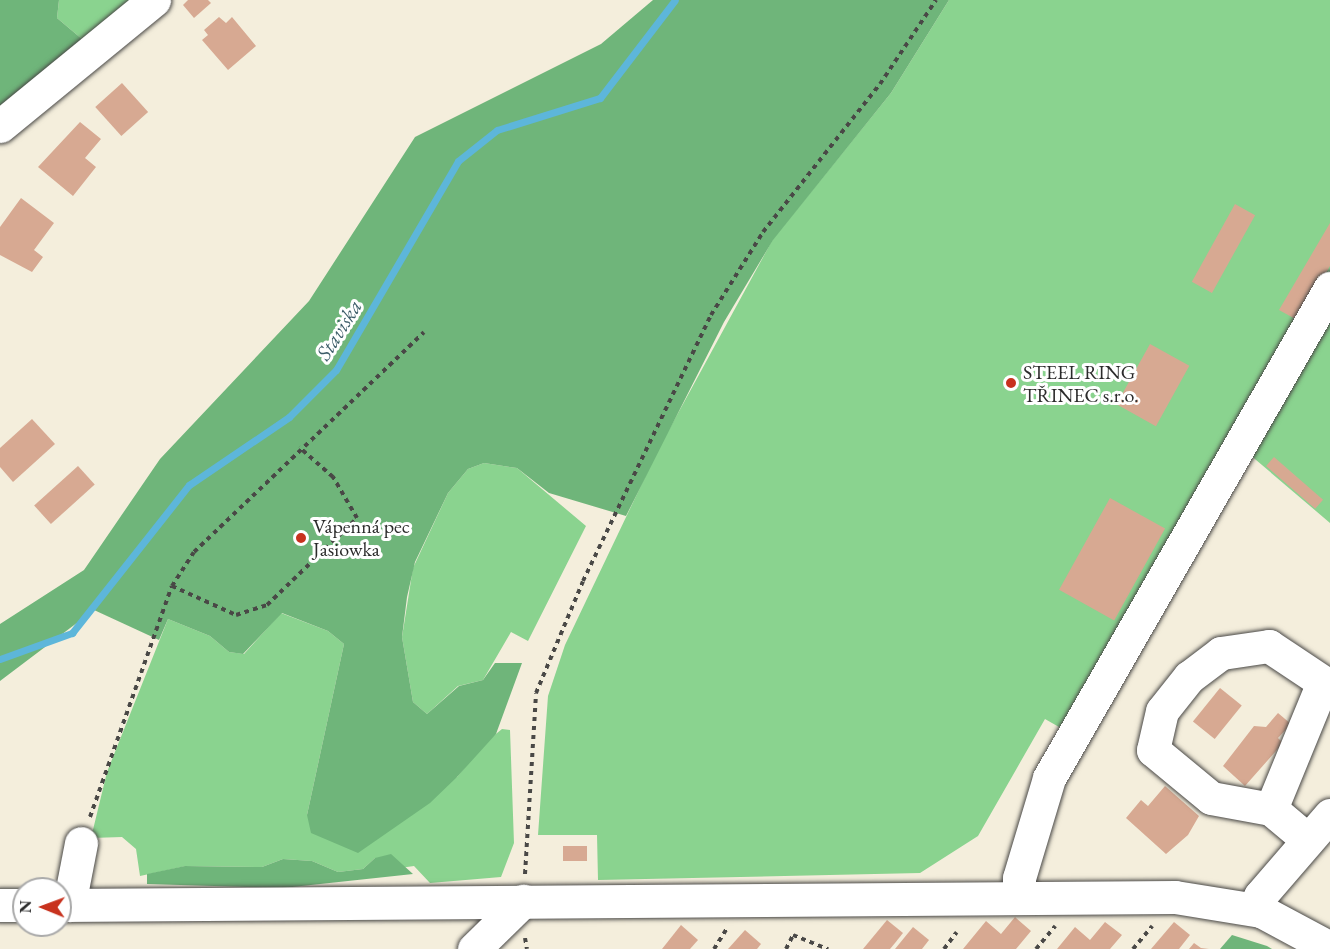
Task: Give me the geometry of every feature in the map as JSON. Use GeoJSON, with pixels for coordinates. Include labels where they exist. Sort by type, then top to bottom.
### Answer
{"type":"FeatureCollection","features":[{"type":"Feature","properties":{"kind":"street"},"geometry":{"type":"LineString","coordinates":[[0,126],[154,0]]}},
{"type":"Feature","properties":{"kind":"street"},"geometry":{"type":"LineString","coordinates":[[1019,896],[1019,878],[1049,778],[1330,288]]}},
{"type":"Feature","properties":{"kind":"street"},"geometry":{"type":"LineString","coordinates":[[1271,808],[1323,682],[1269,646],[1221,653],[1189,677],[1162,711],[1153,750],[1211,798],[1271,808],[1308,840]]}},
{"type":"Feature","properties":{"kind":"street"},"geometry":{"type":"LineString","coordinates":[[1261,911],[1260,896],[1330,815]]}},
{"type":"Feature","properties":{"kind":"street"},"geometry":{"type":"LineString","coordinates":[[72,878],[81,843]]}},
{"type":"Feature","properties":{"kind":"street"},"geometry":{"type":"LineString","coordinates":[[72,905],[1019,896],[1175,897],[1261,911],[1330,948]]}},
{"type":"Feature","properties":{"kind":"street"},"geometry":{"type":"LineString","coordinates":[[474,949],[523,901]]}},
{"type":"Feature","properties":{"kind":"path"},"geometry":{"type":"LineString","coordinates":[[523,901],[536,693],[583,581],[711,315],[763,232],[880,84],[936,0]]}},
{"type":"Feature","properties":{"kind":"path"},"geometry":{"type":"LineString","coordinates":[[81,843],[172,586],[194,552],[299,447],[424,332]]}},
{"type":"Feature","properties":{"kind":"path"},"geometry":{"type":"LineString","coordinates":[[172,586],[236,615],[267,605],[357,519],[333,477],[299,447]]}},
{"type":"Feature","properties":{"kind":"path"},"geometry":{"type":"LineString","coordinates":[[944,949],[957,932]]}},
{"type":"Feature","properties":{"kind":"path"},"geometry":{"type":"LineString","coordinates":[[786,949],[793,936],[828,949]]}},
{"type":"Feature","properties":{"kind":"green space"},"geometry":{"type":"Polygon","coordinates":[[[0,0],[59,0],[57,18],[89,45],[0,132],[0,0]]]}},
{"type":"Feature","properties":{"kind":"green space"},"geometry":{"type":"Polygon","coordinates":[[[59,0],[137,0],[89,45],[57,18],[59,0]]]}},
{"type":"Feature","properties":{"kind":"green space"},"geometry":{"type":"Polygon","coordinates":[[[653,0],[949,0],[891,93],[773,240],[724,322],[626,516],[549,493],[517,468],[484,463],[468,469],[448,493],[415,562],[407,597],[402,637],[413,702],[427,714],[459,686],[483,680],[495,663],[522,663],[496,734],[457,777],[430,803],[358,853],[311,833],[307,815],[344,644],[328,631],[282,613],[243,654],[229,652],[210,636],[168,619],[159,640],[94,610],[0,681],[0,624],[84,570],[160,459],[309,301],[415,137],[601,44],[653,0]]]}},
{"type":"Feature","properties":{"kind":"green space","name":"STEEL RING TŘINEC s.r.o."},"geometry":{"type":"Polygon","coordinates":[[[949,0],[1330,0],[1330,523],[1249,454],[1066,731],[1045,719],[978,836],[920,873],[598,880],[597,835],[538,835],[548,696],[565,645],[659,448],[773,239],[891,93],[949,0]]]}},
{"type":"Feature","properties":{"kind":"green space"},"geometry":{"type":"Polygon","coordinates":[[[484,463],[517,468],[586,526],[528,641],[511,632],[483,680],[458,686],[427,714],[413,702],[402,637],[413,568],[448,493],[468,469],[484,463]]]}},
{"type":"Feature","properties":{"kind":"green space"},"geometry":{"type":"Polygon","coordinates":[[[281,613],[328,631],[344,644],[307,815],[457,777],[486,742],[502,729],[510,730],[514,843],[501,877],[430,883],[414,866],[400,868],[375,858],[363,869],[338,872],[312,861],[283,859],[262,867],[186,866],[140,876],[136,849],[122,837],[91,838],[107,772],[168,619],[210,636],[229,652],[244,654],[281,613]]]}},
{"type":"Feature","properties":{"kind":"green space"},"geometry":{"type":"Polygon","coordinates":[[[391,854],[413,874],[283,888],[147,884],[147,874],[185,866],[262,867],[283,859],[312,861],[338,872],[363,869],[375,858],[391,854]]]}},
{"type":"Feature","properties":{"kind":"green space"},"geometry":{"type":"Polygon","coordinates":[[[1232,935],[1267,946],[1272,949],[1220,949],[1232,935]]]}},
{"type":"Feature","properties":{"kind":"building"},"geometry":{"type":"Polygon","coordinates":[[[188,0],[208,0],[211,3],[194,18],[183,5],[188,0]]]}},
{"type":"Feature","properties":{"kind":"building"},"geometry":{"type":"Polygon","coordinates":[[[219,17],[226,23],[232,17],[256,46],[228,70],[202,40],[208,35],[204,30],[219,17]]]}},
{"type":"Feature","properties":{"kind":"building"},"geometry":{"type":"Polygon","coordinates":[[[122,83],[148,112],[121,136],[95,107],[122,83]]]}},
{"type":"Feature","properties":{"kind":"building"},"geometry":{"type":"Polygon","coordinates":[[[80,122],[101,139],[85,158],[96,167],[73,196],[38,167],[80,122]]]}},
{"type":"Feature","properties":{"kind":"building"},"geometry":{"type":"Polygon","coordinates":[[[21,198],[54,223],[34,250],[43,257],[32,272],[0,255],[0,227],[21,198]]]}},
{"type":"Feature","properties":{"kind":"building"},"geometry":{"type":"Polygon","coordinates":[[[1235,204],[1255,215],[1212,293],[1192,282],[1235,204]]]}},
{"type":"Feature","properties":{"kind":"building"},"geometry":{"type":"Polygon","coordinates":[[[1330,223],[1330,266],[1299,321],[1279,310],[1330,223]]]}},
{"type":"Feature","properties":{"kind":"building"},"geometry":{"type":"Polygon","coordinates":[[[1150,344],[1189,366],[1156,426],[1117,404],[1150,344]]]}},
{"type":"Feature","properties":{"kind":"building"},"geometry":{"type":"Polygon","coordinates":[[[32,419],[55,444],[13,482],[0,467],[0,448],[32,419]]]}},
{"type":"Feature","properties":{"kind":"building"},"geometry":{"type":"Polygon","coordinates":[[[1274,457],[1323,500],[1315,509],[1266,466],[1274,457]]]}},
{"type":"Feature","properties":{"kind":"building"},"geometry":{"type":"Polygon","coordinates":[[[78,466],[95,485],[51,524],[34,505],[78,466]]]}},
{"type":"Feature","properties":{"kind":"building"},"geometry":{"type":"Polygon","coordinates":[[[1110,498],[1165,529],[1114,620],[1059,590],[1110,498]]]}},
{"type":"Feature","properties":{"kind":"building"},"geometry":{"type":"Polygon","coordinates":[[[1220,688],[1242,706],[1215,739],[1193,721],[1220,688]]]}},
{"type":"Feature","properties":{"kind":"building"},"geometry":{"type":"Polygon","coordinates":[[[1278,713],[1291,724],[1278,738],[1283,743],[1245,786],[1223,766],[1254,726],[1266,727],[1278,713]]]}},
{"type":"Feature","properties":{"kind":"building"},"geometry":{"type":"Polygon","coordinates":[[[1165,786],[1199,816],[1188,835],[1166,854],[1126,818],[1141,800],[1148,806],[1165,786]]]}},
{"type":"Feature","properties":{"kind":"building"},"geometry":{"type":"Polygon","coordinates":[[[563,846],[587,846],[587,861],[563,861],[563,846]]]}},
{"type":"Feature","properties":{"kind":"building"},"geometry":{"type":"Polygon","coordinates":[[[1015,917],[1031,931],[1016,949],[963,949],[986,921],[1001,934],[1015,917]]]}},
{"type":"Feature","properties":{"kind":"building"},"geometry":{"type":"Polygon","coordinates":[[[887,920],[903,933],[895,943],[890,949],[863,949],[887,920]]]}},
{"type":"Feature","properties":{"kind":"building"},"geometry":{"type":"Polygon","coordinates":[[[1105,922],[1122,935],[1110,949],[1057,949],[1075,927],[1090,940],[1105,922]]]}},
{"type":"Feature","properties":{"kind":"building"},"geometry":{"type":"Polygon","coordinates":[[[1174,922],[1190,935],[1179,949],[1151,949],[1174,922]]]}},
{"type":"Feature","properties":{"kind":"building"},"geometry":{"type":"Polygon","coordinates":[[[681,925],[698,940],[690,949],[662,949],[681,925]]]}},
{"type":"Feature","properties":{"kind":"building"},"geometry":{"type":"Polygon","coordinates":[[[913,927],[929,940],[922,949],[895,949],[913,927]]]}},
{"type":"Feature","properties":{"kind":"building"},"geometry":{"type":"Polygon","coordinates":[[[745,930],[761,944],[757,949],[728,949],[745,930]]]}},
{"type":"Feature","properties":{"kind":"building"},"geometry":{"type":"Polygon","coordinates":[[[1194,943],[1201,948],[1209,949],[1189,949],[1194,943]]]}},
{"type":"Feature","properties":{"kind":"waterway","name":"Staviska"},"geometry":{"type":"LineString","coordinates":[[0,659],[72,633],[189,485],[289,417],[336,370],[458,161],[497,130],[600,98],[675,0]]}},
{"type":"Feature","properties":{"kind":"place","name":"STEEL RING TŘINEC s.r.o."},"geometry":{"type":"Point","coordinates":[1011,383]}},
{"type":"Feature","properties":{"kind":"place","name":"Vápenná pec Jasiowka"},"geometry":{"type":"Point","coordinates":[301,538]}}]}
